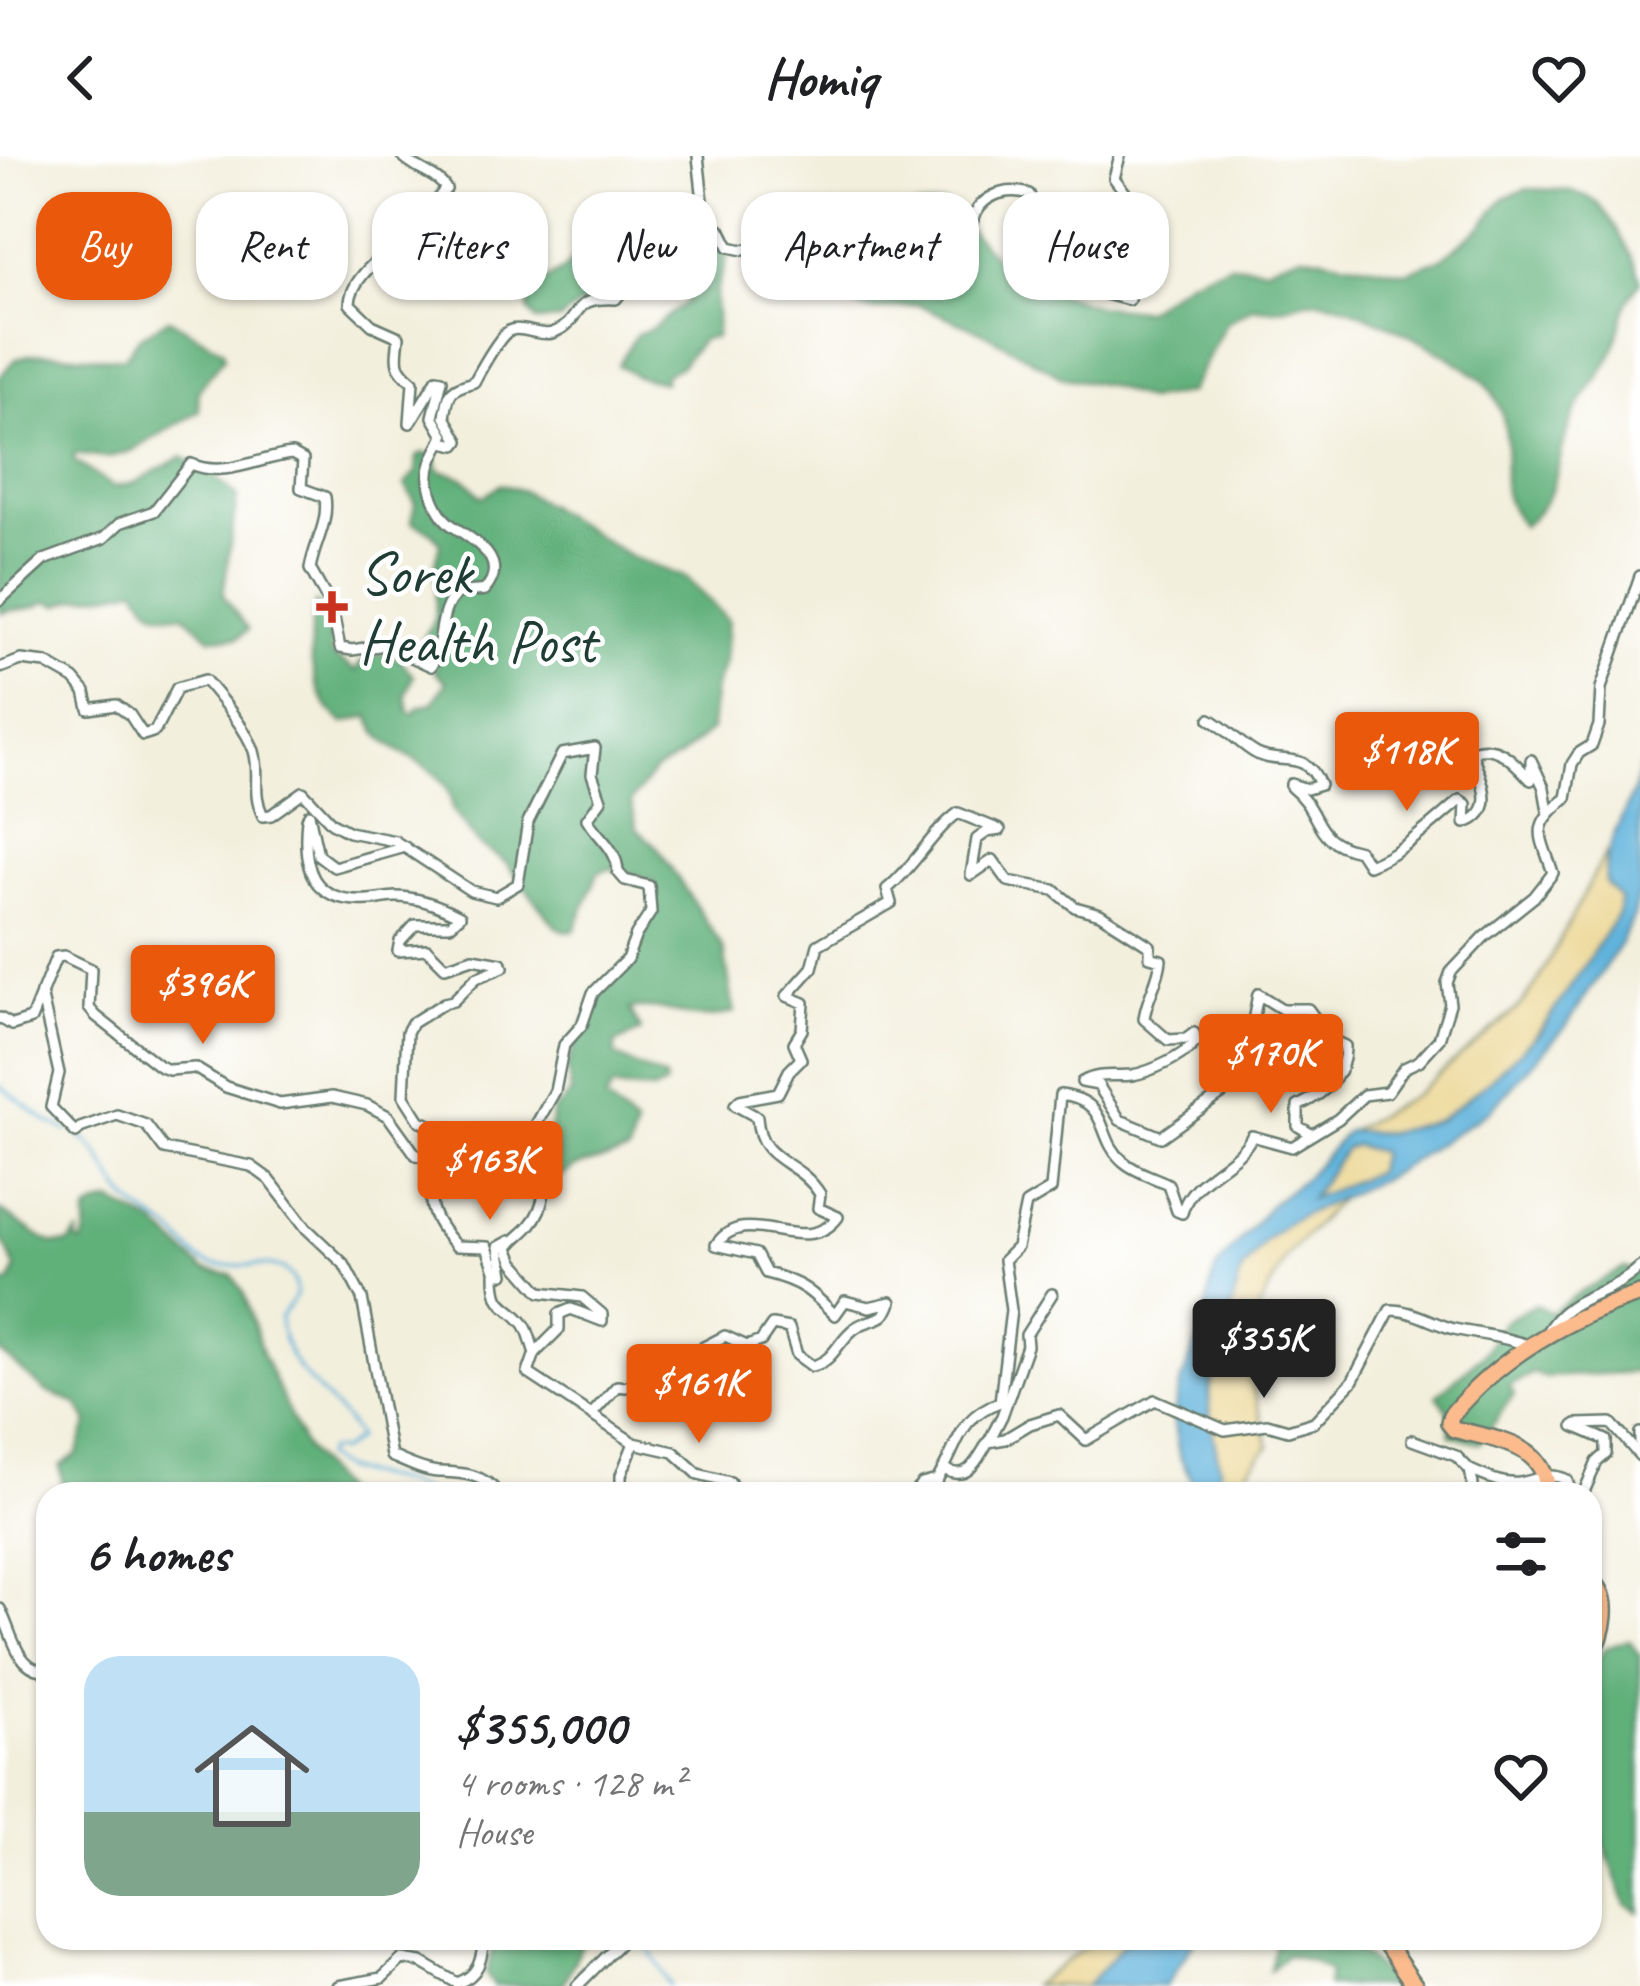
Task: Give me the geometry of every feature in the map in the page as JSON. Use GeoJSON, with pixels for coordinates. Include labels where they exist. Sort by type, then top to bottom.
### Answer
{"type":"FeatureCollection","features":[{"type":"Feature","properties":{"kind":"highway"},"geometry":{"type":"LineString","coordinates":[[1547,1482],[1546,1474],[1528,1453],[1514,1444],[1460,1431],[1449,1423],[1455,1410],[1570,1319],[1640,1294]]}},
{"type":"Feature","properties":{"kind":"highway"},"geometry":{"type":"LineString","coordinates":[[1390,1950],[1415,1986]]}},
{"type":"Feature","properties":{"kind":"street"},"geometry":{"type":"LineString","coordinates":[[0,600],[44,560],[104,538],[120,523],[154,511],[191,464],[207,470],[231,468],[292,454],[302,460],[302,488],[325,496],[326,519],[310,569],[332,608],[340,648],[385,645],[431,666],[441,651],[444,614],[454,597],[461,591],[485,590],[493,581],[493,564],[464,530],[449,523],[428,484],[432,458],[443,436],[433,418],[442,380],[437,379],[424,396],[410,423],[413,382],[403,376],[396,362],[399,337],[372,325],[350,304],[353,287],[363,273],[430,213],[446,189],[403,156]]}},
{"type":"Feature","properties":{"kind":"street"},"geometry":{"type":"LineString","coordinates":[[698,156],[702,192]]}},
{"type":"Feature","properties":{"kind":"street"},"geometry":{"type":"LineString","coordinates":[[717,228],[729,247],[743,250],[882,239],[902,247],[932,248],[972,223],[975,211],[1000,191],[1014,190],[1029,194],[1049,242],[1085,273],[1098,292],[1129,300],[1108,280],[1119,249],[1127,195],[1114,178],[1120,156]]}},
{"type":"Feature","properties":{"kind":"street"},"geometry":{"type":"LineString","coordinates":[[442,442],[456,445],[459,441],[445,417],[452,391],[459,384],[474,382],[505,333],[519,329],[548,335],[567,324],[588,300]]}},
{"type":"Feature","properties":{"kind":"street"},"geometry":{"type":"LineString","coordinates":[[1548,811],[1566,798],[1572,764],[1592,745],[1599,725],[1601,688],[1640,576]]}},
{"type":"Feature","properties":{"kind":"street"},"geometry":{"type":"LineString","coordinates":[[0,668],[21,660],[46,663],[85,692],[88,709],[116,705],[130,715],[143,736],[155,731],[177,688],[205,680],[254,751],[255,800],[263,816],[303,792],[332,823],[405,847],[471,891],[496,897],[510,892],[523,870],[523,849],[534,807],[562,754],[596,748],[592,774],[601,800],[586,819],[612,848],[625,880],[650,886],[651,913],[627,959],[593,993],[582,1025],[564,1045],[555,1091],[537,1123],[551,1152],[542,1157],[547,1178],[542,1204],[533,1222],[500,1246],[504,1274],[496,1274]]}},
{"type":"Feature","properties":{"kind":"street"},"geometry":{"type":"LineString","coordinates":[[930,1482],[937,1480],[951,1448],[978,1410],[1000,1402],[1011,1310],[1004,1260],[1017,1247],[1026,1204],[1051,1189],[1060,1095],[1078,1097],[1095,1109],[1125,1164],[1168,1184],[1181,1213],[1194,1191],[1246,1147],[1252,1136],[1292,1147],[1338,1119],[1364,1095],[1387,1092],[1403,1067],[1432,1049],[1446,1024],[1451,972],[1484,937],[1534,897],[1553,873],[1541,838],[1548,811],[1544,788],[1531,760],[1531,780],[1499,751],[1474,750],[1487,797],[1474,821],[1466,823],[1466,804],[1460,800],[1450,813],[1390,857],[1368,865],[1359,851],[1336,846],[1315,824],[1311,805],[1291,784],[1307,789],[1320,785],[1306,766],[1292,758],[1265,757],[1252,751],[1210,719]]}},
{"type":"Feature","properties":{"kind":"street"},"geometry":{"type":"LineString","coordinates":[[592,1414],[617,1386],[626,1388],[650,1374],[658,1379],[662,1374],[683,1388],[700,1387],[703,1371],[690,1367],[692,1353],[725,1336],[747,1346],[761,1341],[772,1325],[788,1328],[797,1355],[812,1366],[830,1359],[855,1328],[882,1319],[889,1310],[891,1302],[869,1307],[845,1300],[835,1315],[813,1290],[766,1273],[756,1254],[716,1245],[726,1234],[752,1227],[814,1235],[838,1217],[818,1208],[820,1194],[807,1173],[772,1155],[759,1139],[757,1117],[735,1105],[778,1093],[801,1060],[794,1043],[802,1030],[804,1003],[787,995],[812,968],[818,945],[891,903],[887,889],[912,868],[945,820],[958,813],[1000,830],[976,839],[971,875],[993,860],[1008,881],[1054,890],[1075,907],[1100,914],[1124,932],[1139,936],[1150,946],[1150,957],[1161,960],[1157,990],[1144,1018],[1168,1040],[1194,1034],[1196,1042],[1186,1052],[1135,1075],[1107,1073],[1082,1082],[1098,1085],[1120,1120],[1162,1137],[1223,1093],[1237,1077],[1258,994],[1282,1009],[1308,1009],[1330,1039],[1345,1046],[1338,1077],[1297,1110],[1298,1126],[1311,1134]]}},
{"type":"Feature","properties":{"kind":"street"},"geometry":{"type":"LineString","coordinates":[[405,847],[334,867],[318,855],[309,814],[307,819],[309,864],[314,881],[326,894],[352,900],[410,898],[460,916],[450,925],[415,925],[400,941],[398,951],[427,949],[445,967],[473,958],[501,963],[503,968],[476,978],[453,1001],[412,1023],[407,1032],[404,1096],[420,1121],[433,1126],[442,1166],[432,1184],[430,1210],[456,1246],[487,1247],[496,1264],[500,1305],[526,1325],[535,1353]]}},
{"type":"Feature","properties":{"kind":"street"},"geometry":{"type":"LineString","coordinates":[[0,1018],[12,1025],[31,1019],[56,957],[64,956],[91,969],[89,1007],[96,1016],[159,1066],[195,1068],[226,1087],[280,1103],[332,1097],[367,1105],[388,1116],[416,1155],[437,1160]]}},
{"type":"Feature","properties":{"kind":"street"},"geometry":{"type":"LineString","coordinates":[[41,993],[59,1073],[51,1107],[76,1133],[117,1115],[146,1125],[164,1149],[240,1163],[268,1179],[344,1264],[362,1298],[391,1456],[433,1471],[461,1471],[486,1482]]}},
{"type":"Feature","properties":{"kind":"street"},"geometry":{"type":"LineString","coordinates":[[511,1241],[508,1247],[514,1262],[540,1292],[582,1297],[604,1320],[572,1309],[560,1314],[559,1329],[535,1353],[528,1373],[634,1443],[674,1452],[698,1474],[730,1482]]}},
{"type":"Feature","properties":{"kind":"street"},"geometry":{"type":"LineString","coordinates":[[989,1442],[1059,1415],[1086,1439],[1155,1400],[1225,1430],[1267,1424],[1288,1430],[1314,1422],[1352,1382],[1390,1310],[1397,1308],[1446,1327],[1537,1341],[1560,1310],[1622,1283],[1640,1267]]}},
{"type":"Feature","properties":{"kind":"street"},"geometry":{"type":"LineString","coordinates":[[944,1469],[958,1474],[969,1470],[989,1442],[1027,1346],[1026,1335],[1052,1294]]}},
{"type":"Feature","properties":{"kind":"street"},"geometry":{"type":"LineString","coordinates":[[1588,1482],[1606,1454],[1606,1440],[1580,1430],[1577,1424],[1611,1424],[1640,1456]]}},
{"type":"Feature","properties":{"kind":"street"},"geometry":{"type":"LineString","coordinates":[[1640,1433],[1640,1443]]}},
{"type":"Feature","properties":{"kind":"street"},"geometry":{"type":"LineString","coordinates":[[1412,1440],[1456,1456],[1470,1469],[1498,1482]]}},
{"type":"Feature","properties":{"kind":"street"},"geometry":{"type":"LineString","coordinates":[[621,1482],[634,1443]]}},
{"type":"Feature","properties":{"kind":"street"},"geometry":{"type":"LineString","coordinates":[[1470,1469],[1472,1482]]}},
{"type":"Feature","properties":{"kind":"street"},"geometry":{"type":"LineString","coordinates":[[1518,1482],[1546,1474],[1568,1482]]}},
{"type":"Feature","properties":{"kind":"street"},"geometry":{"type":"LineString","coordinates":[[0,1609],[23,1663],[36,1669]]}},
{"type":"Feature","properties":{"kind":"street"},"geometry":{"type":"LineString","coordinates":[[338,1986],[382,1978],[402,1959],[422,1962],[457,1983],[476,1971],[481,1950]]}},
{"type":"Feature","properties":{"kind":"street"},"geometry":{"type":"LineString","coordinates":[[577,1986],[613,1950]]}},
{"type":"Feature","properties":{"kind":"green space"},"geometry":{"type":"Polygon","coordinates":[[[1526,189],[1570,192],[1593,200],[1622,239],[1640,282],[1626,307],[1609,361],[1573,417],[1546,500],[1523,526],[1506,497],[1504,422],[1489,388],[1437,350],[1340,305],[1315,300],[1274,309],[1253,307],[1226,323],[1189,393],[1146,400],[1107,385],[1064,378],[985,333],[919,305],[874,310],[833,300],[979,300],[979,240],[1003,262],[1003,300],[1078,300],[1145,310],[1159,300],[1169,300],[1169,293],[1188,280],[1229,264],[1266,267],[1302,254],[1407,272],[1442,258],[1480,228],[1504,198],[1526,189]]]}},
{"type":"Feature","properties":{"kind":"green space"},"geometry":{"type":"Polygon","coordinates":[[[717,250],[727,253],[717,292],[717,250]]]}},
{"type":"Feature","properties":{"kind":"green space"},"geometry":{"type":"Polygon","coordinates":[[[572,259],[572,300],[589,300],[560,320],[536,321],[528,310],[529,300],[548,300],[548,279],[572,259]]]}},
{"type":"Feature","properties":{"kind":"green space"},"geometry":{"type":"Polygon","coordinates":[[[716,300],[715,338],[702,339],[681,365],[664,375],[664,382],[636,376],[618,365],[637,334],[685,303],[716,300]]]}},
{"type":"Feature","properties":{"kind":"green space"},"geometry":{"type":"Polygon","coordinates":[[[169,319],[223,350],[224,357],[198,391],[199,411],[133,450],[107,458],[74,454],[74,461],[114,487],[134,483],[182,457],[207,470],[237,496],[223,595],[248,630],[238,638],[210,637],[185,615],[156,610],[136,587],[0,613],[0,376],[14,361],[38,354],[125,357],[139,337],[169,319]]]}},
{"type":"Feature","properties":{"kind":"green space"},"geometry":{"type":"Polygon","coordinates":[[[423,453],[436,458],[439,471],[462,478],[484,497],[500,484],[523,491],[633,558],[685,577],[728,620],[711,730],[680,757],[655,770],[631,801],[637,829],[658,848],[724,949],[734,1012],[703,1017],[630,1009],[641,1031],[615,1044],[615,1056],[665,1079],[665,1085],[653,1091],[612,1088],[606,1100],[636,1127],[628,1153],[575,1167],[562,1176],[547,1162],[556,1152],[550,1140],[552,1112],[571,1094],[567,1067],[600,993],[626,970],[656,908],[655,882],[619,869],[598,873],[575,930],[556,927],[506,863],[478,844],[452,810],[440,779],[387,743],[369,716],[344,723],[323,699],[313,669],[315,603],[329,618],[331,655],[356,671],[361,662],[382,653],[401,660],[413,676],[406,694],[409,712],[433,703],[446,682],[434,670],[444,649],[423,640],[436,616],[440,543],[432,532],[412,522],[415,502],[405,485],[423,453]]]}},
{"type":"Feature","properties":{"kind":"green space"},"geometry":{"type":"Polygon","coordinates":[[[112,1202],[155,1224],[204,1270],[232,1275],[244,1293],[262,1353],[304,1447],[333,1482],[63,1482],[60,1466],[77,1454],[88,1422],[77,1404],[45,1391],[0,1352],[0,1285],[11,1282],[16,1268],[0,1235],[0,1210],[54,1244],[68,1244],[78,1234],[82,1244],[86,1217],[99,1205],[112,1202]]]}},
{"type":"Feature","properties":{"kind":"green space"},"geometry":{"type":"Polygon","coordinates":[[[1625,1268],[1640,1273],[1640,1372],[1544,1377],[1533,1373],[1509,1386],[1514,1394],[1480,1443],[1451,1435],[1448,1410],[1437,1395],[1483,1354],[1503,1322],[1535,1304],[1551,1313],[1625,1268]]]}},
{"type":"Feature","properties":{"kind":"green space"},"geometry":{"type":"Polygon","coordinates":[[[1629,1640],[1640,1655],[1640,1912],[1626,1905],[1602,1839],[1602,1653],[1629,1640]]]}},
{"type":"Feature","properties":{"kind":"green space"},"geometry":{"type":"Polygon","coordinates":[[[580,1950],[562,1986],[494,1986],[486,1973],[492,1953],[580,1950]]]}},
{"type":"Feature","properties":{"kind":"green space"},"geometry":{"type":"Polygon","coordinates":[[[1274,1950],[1356,1950],[1394,1986],[1327,1986],[1329,1971],[1286,1955],[1270,1970],[1274,1950]]]}},
{"type":"Feature","properties":{"kind":"sand"},"geometry":{"type":"Polygon","coordinates":[[[1605,854],[1606,884],[1620,899],[1618,914],[1562,1000],[1519,1053],[1469,1099],[1431,1124],[1397,1132],[1350,1131],[1414,1095],[1518,1008],[1536,985],[1605,854]]]}},
{"type":"Feature","properties":{"kind":"sand"},"geometry":{"type":"Polygon","coordinates":[[[1353,1145],[1380,1152],[1376,1172],[1309,1200],[1346,1148],[1353,1145]]]}},
{"type":"Feature","properties":{"kind":"sand"},"geometry":{"type":"Polygon","coordinates":[[[1345,1193],[1286,1257],[1247,1332],[1249,1371],[1269,1446],[1247,1470],[1243,1482],[1218,1482],[1209,1392],[1241,1272],[1266,1240],[1288,1222],[1345,1193]]]}},
{"type":"Feature","properties":{"kind":"sand"},"geometry":{"type":"Polygon","coordinates":[[[1082,1950],[1118,1950],[1087,1986],[1032,1986],[1082,1950]]]}},
{"type":"Feature","properties":{"kind":"water"},"geometry":{"type":"Polygon","coordinates":[[[1640,766],[1640,887],[1633,917],[1617,949],[1566,1026],[1490,1110],[1388,1176],[1288,1222],[1266,1240],[1241,1272],[1209,1392],[1218,1482],[1193,1482],[1179,1455],[1173,1417],[1218,1266],[1272,1203],[1306,1177],[1347,1131],[1388,1133],[1439,1120],[1541,1031],[1618,914],[1620,899],[1606,884],[1613,837],[1640,766]],[[1354,1145],[1346,1148],[1310,1199],[1376,1172],[1380,1152],[1354,1145]]]}},
{"type":"Feature","properties":{"kind":"water"},"geometry":{"type":"Polygon","coordinates":[[[1118,1950],[1188,1950],[1166,1986],[1087,1986],[1118,1950]]]}},
{"type":"Feature","properties":{"kind":"waterway"},"geometry":{"type":"LineString","coordinates":[[0,1086],[68,1131]]}},
{"type":"Feature","properties":{"kind":"waterway"},"geometry":{"type":"LineString","coordinates":[[77,1135],[98,1154],[128,1199],[173,1232],[202,1261],[285,1270],[296,1295],[280,1318],[283,1338],[300,1370],[357,1438],[341,1451],[327,1450],[324,1457],[348,1471],[398,1482]]}},
{"type":"Feature","properties":{"kind":"waterway"},"geometry":{"type":"LineString","coordinates":[[650,1950],[670,1986]]}},
{"type":"Feature","properties":{"kind":"place","name":"Sorek Health Post"},"geometry":{"type":"Point","coordinates":[332,607]}}]}
